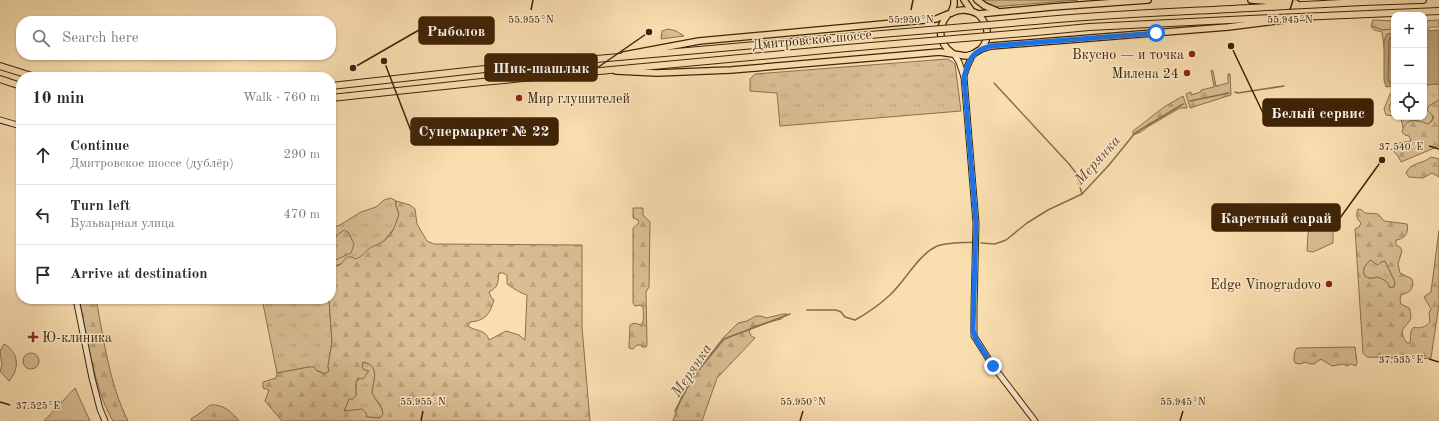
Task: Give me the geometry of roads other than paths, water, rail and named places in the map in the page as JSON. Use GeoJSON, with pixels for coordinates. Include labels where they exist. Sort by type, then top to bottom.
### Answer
{"type":"FeatureCollection","features":[{"type":"Feature","properties":{"kind":"highway","name":"Дмитровское шоссе"},"geometry":{"type":"LineString","coordinates":[[336,85],[611,57],[1088,16],[1309,4],[1423,0]]}},
{"type":"Feature","properties":{"kind":"highway","name":"Дмитровское шоссе"},"geometry":{"type":"LineString","coordinates":[[336,97],[606,70],[1089,27],[1439,11]]}},
{"type":"Feature","properties":{"kind":"highway"},"geometry":{"type":"LineString","coordinates":[[0,66],[19,72]]}},
{"type":"Feature","properties":{"kind":"highway"},"geometry":{"type":"LineString","coordinates":[[0,79],[16,84]]}},
{"type":"Feature","properties":{"kind":"main road"},"geometry":{"type":"LineString","coordinates":[[953,54],[943,44],[941,38],[941,25],[950,14],[954,5],[954,0]]}},
{"type":"Feature","properties":{"kind":"main road"},"geometry":{"type":"LineString","coordinates":[[964,0],[971,10]]}},
{"type":"Feature","properties":{"kind":"main road"},"geometry":{"type":"LineString","coordinates":[[977,0],[992,10],[999,12]]}},
{"type":"Feature","properties":{"kind":"main road"},"geometry":{"type":"LineString","coordinates":[[978,14],[1148,0]]}},
{"type":"Feature","properties":{"kind":"main road"},"geometry":{"type":"LineString","coordinates":[[1251,0],[1309,4]]}},
{"type":"Feature","properties":{"kind":"main road"},"geometry":{"type":"LineString","coordinates":[[611,57],[652,48],[699,41],[936,19],[963,9],[971,10],[978,14],[986,23],[986,40],[981,49]]}},
{"type":"Feature","properties":{"kind":"main road"},"geometry":{"type":"LineString","coordinates":[[606,70],[657,73],[731,70],[940,52],[966,56],[991,46],[1240,26],[1306,16]]}},
{"type":"Feature","properties":{"kind":"street"},"geometry":{"type":"LineString","coordinates":[[953,54],[959,62],[964,77],[976,223],[974,336],[993,366],[1035,421]]}},
{"type":"Feature","properties":{"kind":"street"},"geometry":{"type":"LineString","coordinates":[[964,77],[967,66],[973,54]]}},
{"type":"Feature","properties":{"kind":"street"},"geometry":{"type":"LineString","coordinates":[[0,120],[16,125]]}},
{"type":"Feature","properties":{"kind":"street"},"geometry":{"type":"LineString","coordinates":[[77,304],[92,378],[100,409],[105,421]]}},
{"type":"Feature","properties":{"kind":"water"},"geometry":{"type":"Polygon","coordinates":[[[1439,30],[1439,84],[1427,85],[1427,31],[1439,30]]]}},
{"type":"Feature","properties":{"kind":"water"},"geometry":{"type":"Polygon","coordinates":[[[1391,33],[1391,86],[1386,87],[1384,80],[1384,41],[1387,34],[1391,33]]]}},
{"type":"Feature","properties":{"kind":"waterway"},"geometry":{"type":"LineString","coordinates":[[994,83],[1069,164],[1076,173],[1082,194]]}},
{"type":"Feature","properties":{"kind":"waterway","name":"Мерянка"},"geometry":{"type":"LineString","coordinates":[[1235,92],[1238,93],[1284,86]]}},
{"type":"Feature","properties":{"kind":"waterway","name":"Мерянка"},"geometry":{"type":"LineString","coordinates":[[1190,101],[1229,93]]}},
{"type":"Feature","properties":{"kind":"waterway","name":"Мерянка"},"geometry":{"type":"LineString","coordinates":[[981,243],[995,244],[1006,240],[1027,223],[1048,210],[1082,194],[1109,165],[1135,133],[1183,104]]}},
{"type":"Feature","properties":{"kind":"waterway","name":"Мерянка"},"geometry":{"type":"LineString","coordinates":[[807,310],[836,310],[841,312],[845,317],[855,320],[873,309],[890,295],[930,250],[937,246],[946,244],[974,242]]}},
{"type":"Feature","properties":{"kind":"waterway","name":"Мерянка"},"geometry":{"type":"LineString","coordinates":[[675,411],[693,377],[724,339],[790,314]]}},
{"type":"Feature","properties":{"kind":"place","name":"Шик-шашлык"},"geometry":{"type":"Point","coordinates":[649,32]}},
{"type":"Feature","properties":{"kind":"place","name":"Белый сервис"},"geometry":{"type":"Point","coordinates":[1231,46]}},
{"type":"Feature","properties":{"kind":"place","name":"Вкусно — и точка"},"geometry":{"type":"Point","coordinates":[1192,54]}},
{"type":"Feature","properties":{"kind":"place","name":"Супермаркет № 22"},"geometry":{"type":"Point","coordinates":[384,61]}},
{"type":"Feature","properties":{"kind":"place","name":"Рыболов"},"geometry":{"type":"Point","coordinates":[353,68]}},
{"type":"Feature","properties":{"kind":"place","name":"Милена 24"},"geometry":{"type":"Point","coordinates":[1187,73]}},
{"type":"Feature","properties":{"kind":"place","name":"Мир глушителей"},"geometry":{"type":"Point","coordinates":[519,98]}},
{"type":"Feature","properties":{"kind":"place","name":"Каретный сарай"},"geometry":{"type":"Point","coordinates":[1382,160]}},
{"type":"Feature","properties":{"kind":"place","name":"Edge Vinogradovo"},"geometry":{"type":"Point","coordinates":[1329,284]}},
{"type":"Feature","properties":{"kind":"place","name":"Ю-клиника"},"geometry":{"type":"Point","coordinates":[33,337]}}]}
